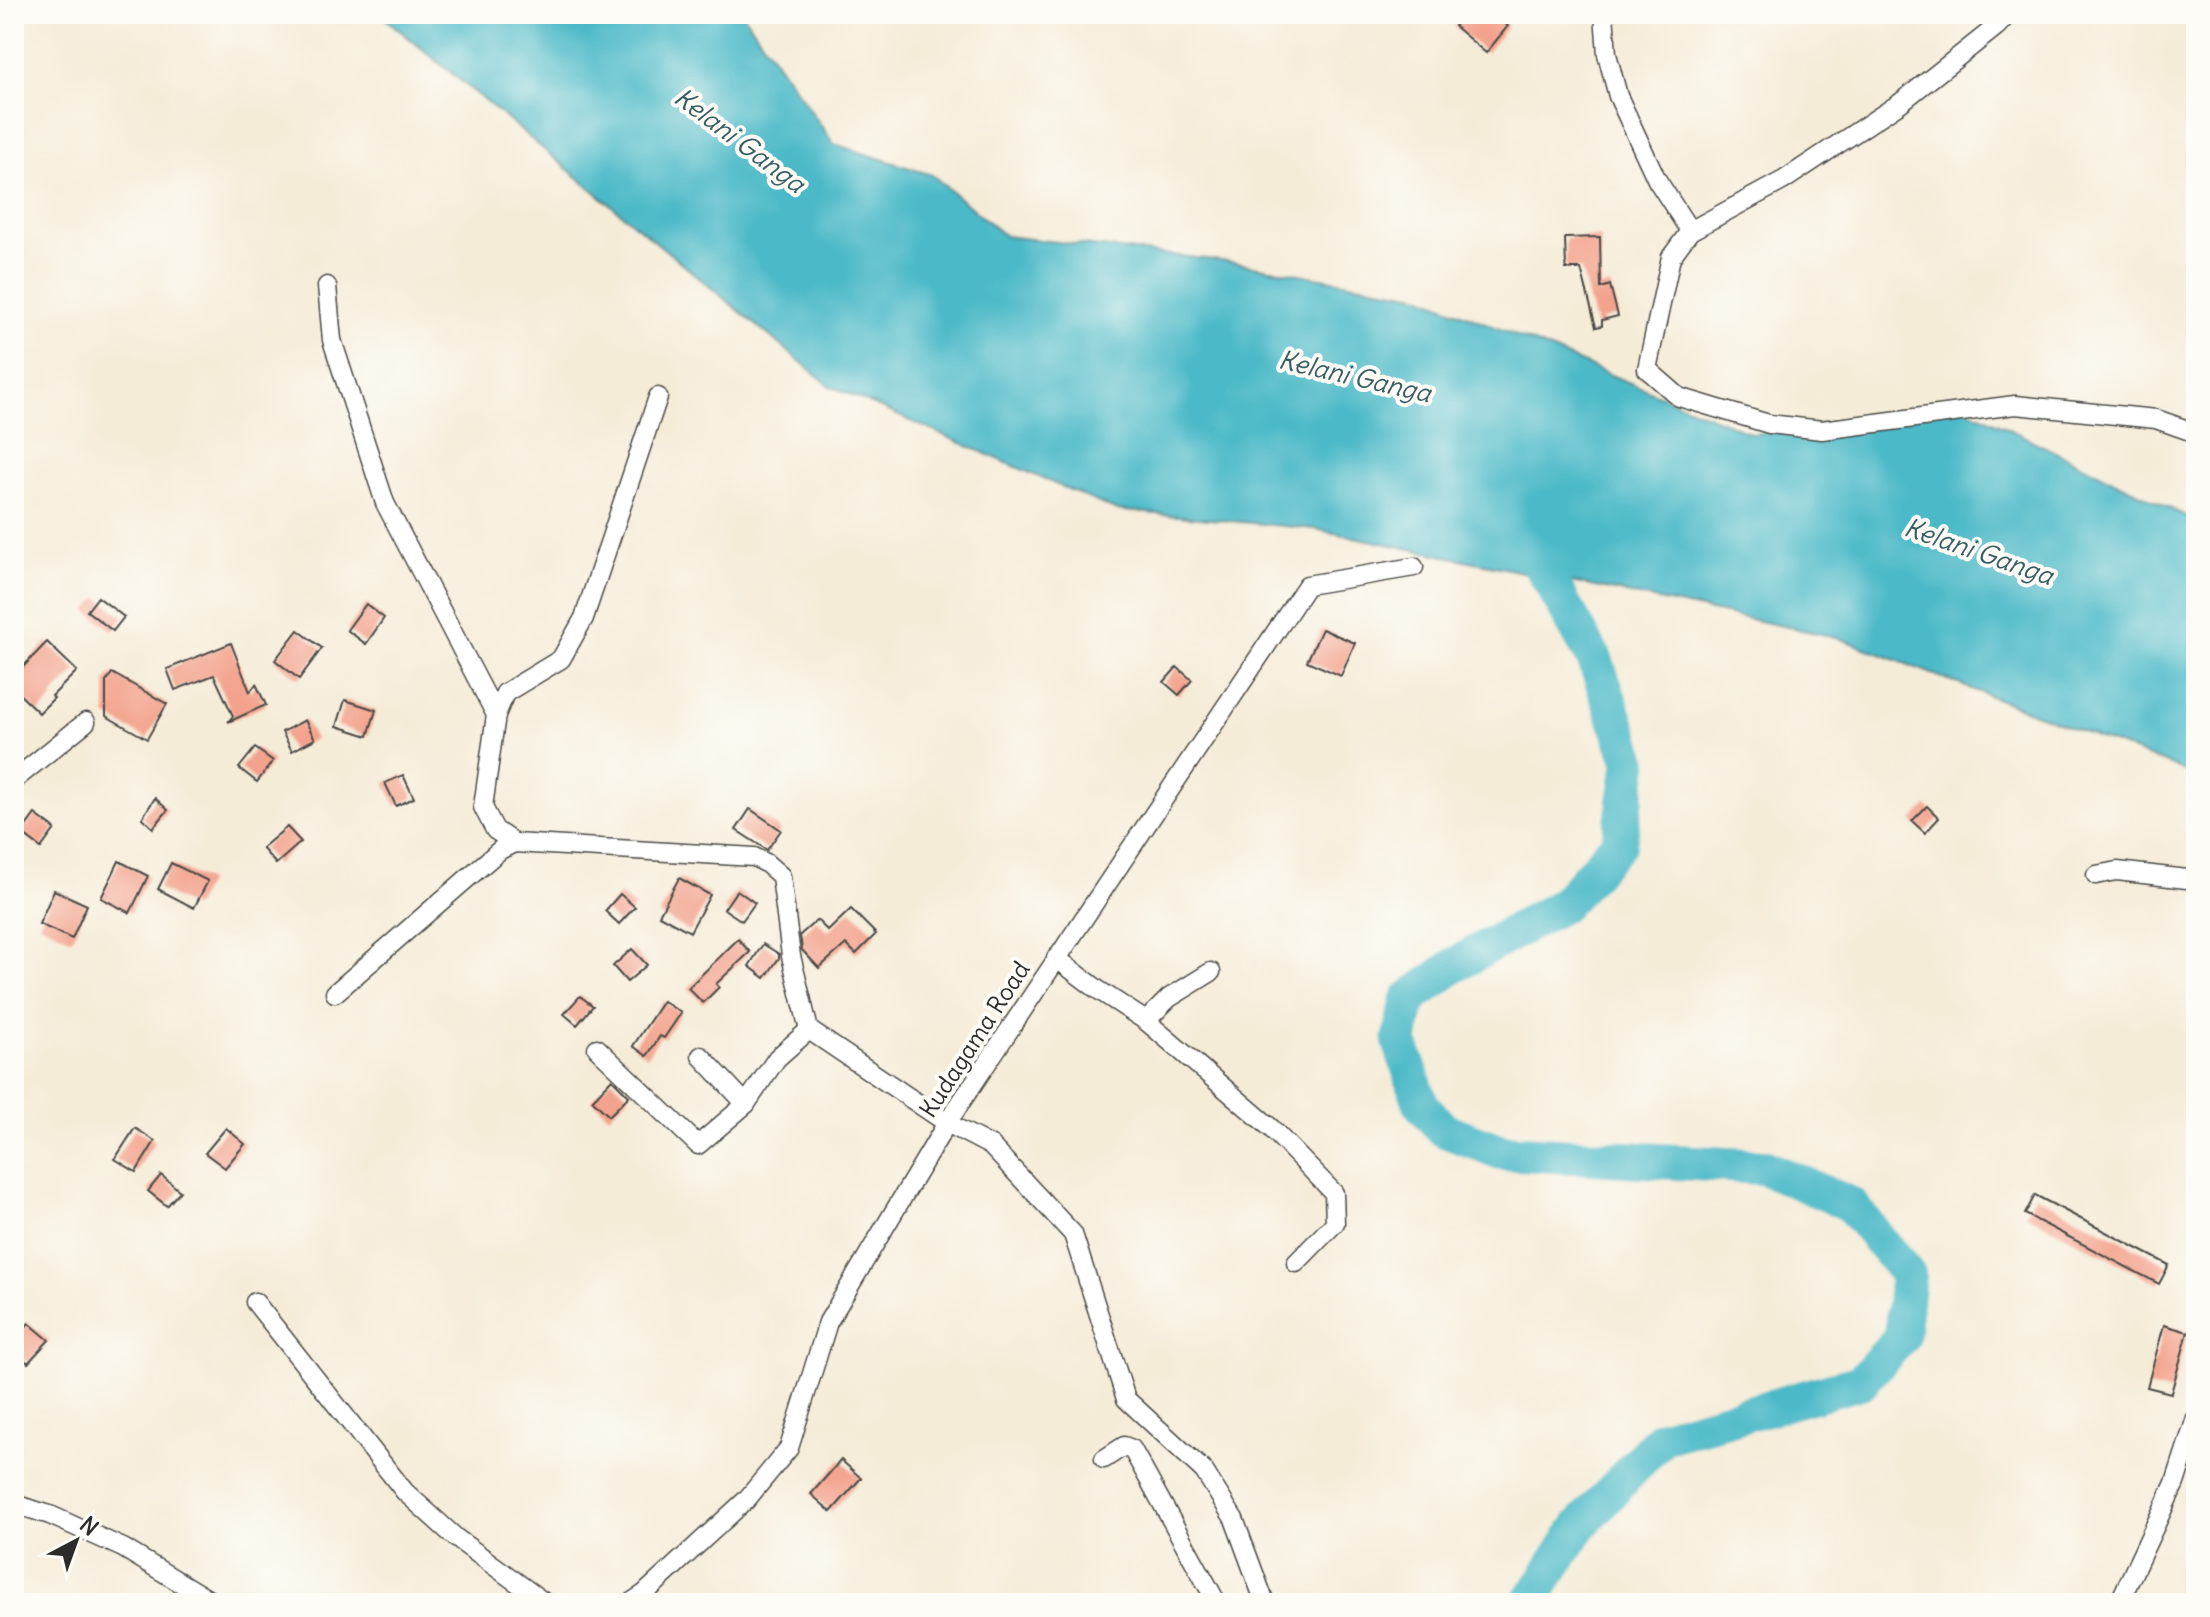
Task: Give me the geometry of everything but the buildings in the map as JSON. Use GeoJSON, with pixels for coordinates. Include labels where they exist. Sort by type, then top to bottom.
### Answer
{"type":"FeatureCollection","features":[{"type":"Feature","properties":{"kind":"street"},"geometry":{"type":"LineString","coordinates":[[1604,14],[1607,54],[1618,96],[1657,180],[1690,231]]}},
{"type":"Feature","properties":{"kind":"street"},"geometry":{"type":"LineString","coordinates":[[2008,14],[1900,103],[1784,180],[1690,231],[1671,257],[1647,369],[1679,397],[1769,424],[1822,430],[2015,405],[2156,419],[2196,433]]}},
{"type":"Feature","properties":{"kind":"street"},"geometry":{"type":"LineString","coordinates":[[327,286],[332,340],[385,503],[496,715]]}},
{"type":"Feature","properties":{"kind":"street"},"geometry":{"type":"LineString","coordinates":[[514,843],[495,830],[483,807],[496,715],[505,693],[561,659],[584,618],[658,397]]}},
{"type":"Feature","properties":{"kind":"street","name":"Kudagama Road"},"geometry":{"type":"LineString","coordinates":[[630,1603],[644,1594],[747,1499],[789,1448],[828,1322],[947,1123],[1307,585],[1414,567]]}},
{"type":"Feature","properties":{"kind":"street"},"geometry":{"type":"LineString","coordinates":[[14,780],[86,722]]}},
{"type":"Feature","properties":{"kind":"street"},"geometry":{"type":"LineString","coordinates":[[335,993],[500,850],[514,843],[754,857],[766,863],[781,876],[791,956],[809,1030],[947,1123],[991,1146],[1073,1234],[1126,1399],[1204,1471],[1234,1519],[1265,1603]]}},
{"type":"Feature","properties":{"kind":"street"},"geometry":{"type":"LineString","coordinates":[[2096,875],[2117,871],[2196,880]]}},
{"type":"Feature","properties":{"kind":"street"},"geometry":{"type":"LineString","coordinates":[[1056,958],[1146,1021],[1271,1128],[1334,1193],[1335,1223],[1296,1263]]}},
{"type":"Feature","properties":{"kind":"street"},"geometry":{"type":"LineString","coordinates":[[1146,1021],[1169,998],[1211,972]]}},
{"type":"Feature","properties":{"kind":"street"},"geometry":{"type":"LineString","coordinates":[[597,1048],[698,1145],[746,1104],[777,1058],[809,1030]]}},
{"type":"Feature","properties":{"kind":"street"},"geometry":{"type":"LineString","coordinates":[[701,1056],[746,1104]]}},
{"type":"Feature","properties":{"kind":"street"},"geometry":{"type":"LineString","coordinates":[[255,1302],[405,1492],[456,1538],[545,1603]]}},
{"type":"Feature","properties":{"kind":"street"},"geometry":{"type":"LineString","coordinates":[[2119,1603],[2175,1483],[2196,1418]]}},
{"type":"Feature","properties":{"kind":"street"},"geometry":{"type":"LineString","coordinates":[[1104,1459],[1124,1446],[1132,1449],[1217,1603]]}},
{"type":"Feature","properties":{"kind":"street"},"geometry":{"type":"LineString","coordinates":[[14,1504],[50,1515],[123,1548],[214,1603]]}},
{"type":"Feature","properties":{"kind":"water","name":"Kelani Ganga"},"geometry":{"type":"Polygon","coordinates":[[[380,14],[743,14],[834,144],[932,175],[1005,236],[1231,262],[1418,295],[1753,434],[1960,405],[2196,521],[2196,775],[1836,637],[1315,529],[1115,510],[830,386],[380,14]]]}},
{"type":"Feature","properties":{"kind":"waterway"},"geometry":{"type":"LineString","coordinates":[[1524,535],[1595,660],[1631,763],[1619,843],[1564,904],[1455,965],[1409,999],[1400,1041],[1421,1104],[1442,1129],[1501,1152],[1763,1167],[1850,1204],[1908,1275],[1901,1338],[1861,1382],[1662,1437],[1579,1527],[1529,1603]]}}]}
